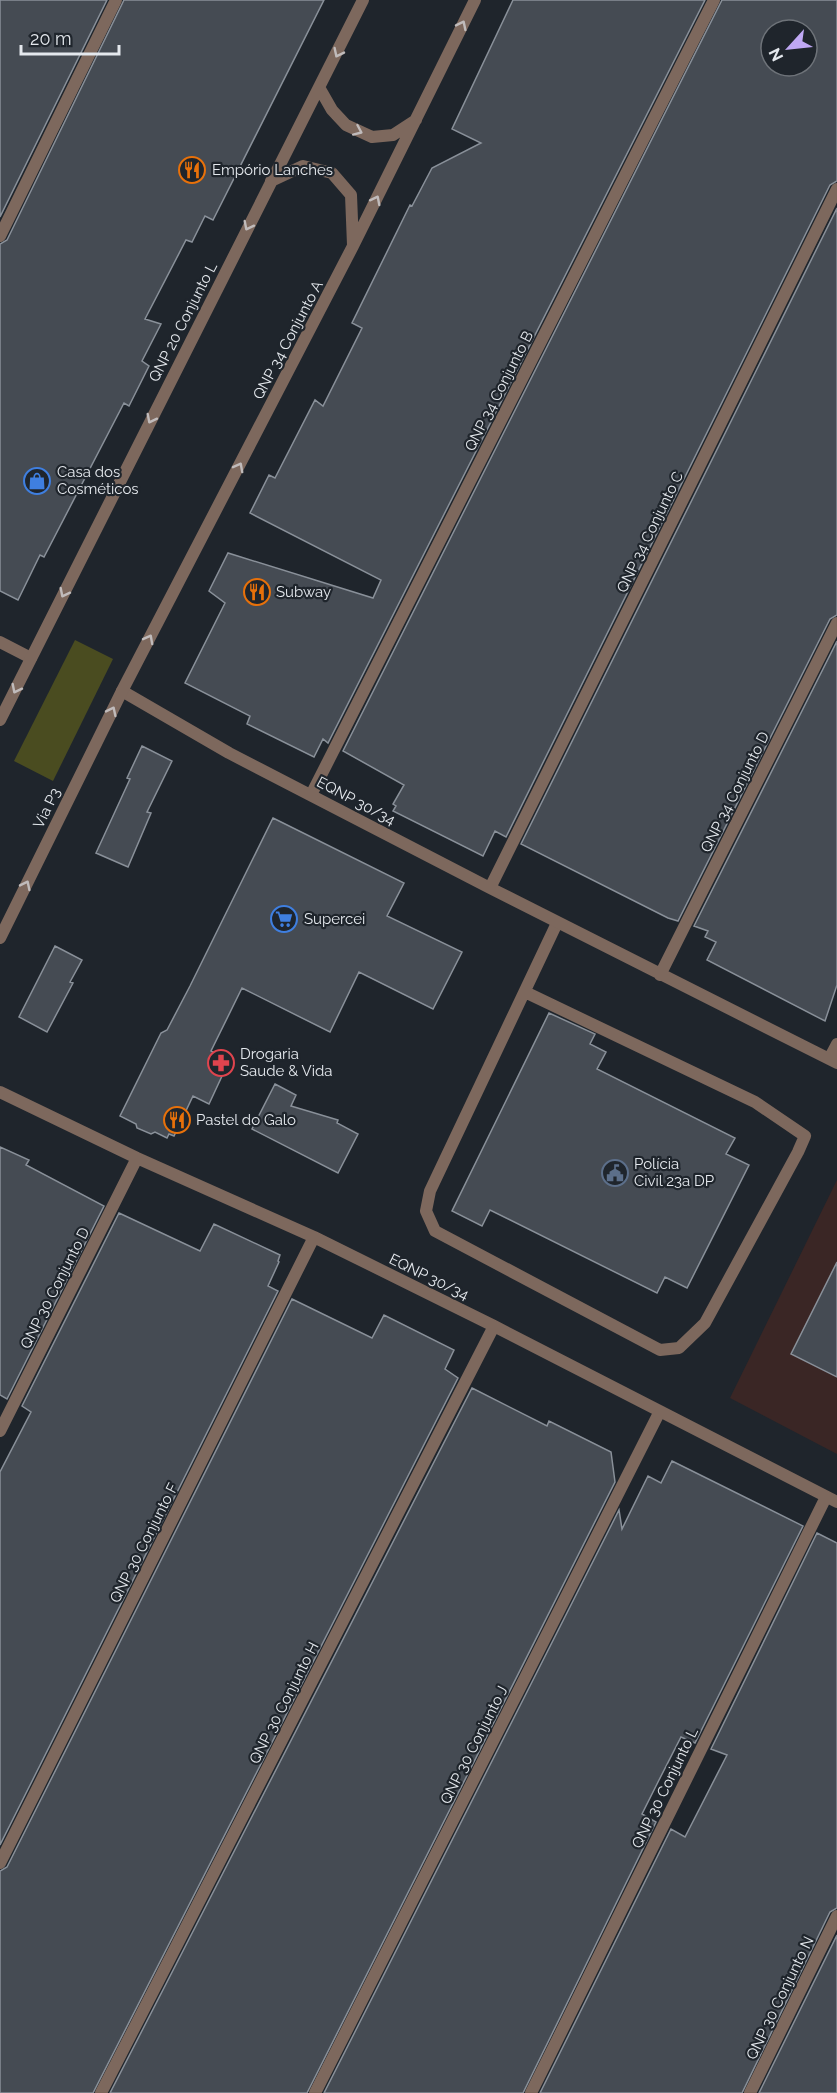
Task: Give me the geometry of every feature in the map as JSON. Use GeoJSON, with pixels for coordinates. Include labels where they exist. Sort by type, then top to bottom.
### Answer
{"type":"FeatureCollection","features":[{"type":"Feature","properties":{"kind":"street"},"geometry":{"type":"LineString","coordinates":[[0,236],[116,0]]}},
{"type":"Feature","properties":{"kind":"street","name":"QNP 20 Conjunto L"},"geometry":{"type":"LineString","coordinates":[[31,658],[363,0]]}},
{"type":"Feature","properties":{"kind":"street","name":"QNP 34 Conjunto A"},"geometry":{"type":"LineString","coordinates":[[122,691],[353,246],[475,0]]}},
{"type":"Feature","properties":{"kind":"street","name":"QNP 34 Conjunto B"},"geometry":{"type":"LineString","coordinates":[[311,795],[714,0]]}},
{"type":"Feature","properties":{"kind":"street"},"geometry":{"type":"LineString","coordinates":[[320,89],[332,110],[346,125],[372,137],[393,135],[416,120]]}},
{"type":"Feature","properties":{"kind":"street"},"geometry":{"type":"LineString","coordinates":[[271,181],[303,166],[332,173],[351,195],[353,246]]}},
{"type":"Feature","properties":{"kind":"street","name":"QNP 34 Conjunto C"},"geometry":{"type":"LineString","coordinates":[[490,888],[837,189]]}},
{"type":"Feature","properties":{"kind":"street","name":"QNP 34 Conjunto D"},"geometry":{"type":"LineString","coordinates":[[660,975],[837,623]]}},
{"type":"Feature","properties":{"kind":"street"},"geometry":{"type":"LineString","coordinates":[[0,642],[31,658],[0,720]]}},
{"type":"Feature","properties":{"kind":"street","name":"EQNP 30/34"},"geometry":{"type":"LineString","coordinates":[[122,691],[229,753],[660,975],[833,1061]]}},
{"type":"Feature","properties":{"kind":"street","name":"Via P3"},"geometry":{"type":"LineString","coordinates":[[0,938],[122,691]]}},
{"type":"Feature","properties":{"kind":"street"},"geometry":{"type":"LineString","coordinates":[[525,992],[755,1102],[805,1136],[705,1323],[679,1348],[660,1350],[435,1231],[426,1211],[430,1191],[557,922]]}},
{"type":"Feature","properties":{"kind":"street"},"geometry":{"type":"LineString","coordinates":[[833,1061],[837,1044]]}},
{"type":"Feature","properties":{"kind":"street","name":"EQNP 30/34"},"geometry":{"type":"LineString","coordinates":[[0,1092],[137,1158],[314,1237],[494,1326],[831,1500]]}},
{"type":"Feature","properties":{"kind":"street","name":"QNP 30 Conjunto D"},"geometry":{"type":"LineString","coordinates":[[0,1431],[137,1158]]}},
{"type":"Feature","properties":{"kind":"street","name":"QNP 30 Conjunto F"},"geometry":{"type":"LineString","coordinates":[[0,1863],[314,1237]]}},
{"type":"Feature","properties":{"kind":"street","name":"QNP 30 Conjunto H"},"geometry":{"type":"LineString","coordinates":[[101,2093],[494,1326]]}},
{"type":"Feature","properties":{"kind":"street","name":"QNP 30 Conjunto J"},"geometry":{"type":"LineString","coordinates":[[315,2093],[660,1412]]}},
{"type":"Feature","properties":{"kind":"street","name":"QNP 30 Conjunto L"},"geometry":{"type":"LineString","coordinates":[[531,2093],[831,1500]]}},
{"type":"Feature","properties":{"kind":"street","name":"QNP 30 Conjunto N"},"geometry":{"type":"LineString","coordinates":[[750,2093],[837,1917]]}},
{"type":"Feature","properties":{"kind":"shaded area"},"geometry":{"type":"Polygon","coordinates":[[[837,1180],[837,1454],[730,1398],[837,1180]]]}},
{"type":"Feature","properties":{"kind":"green space"},"geometry":{"type":"Polygon","coordinates":[[[75,640],[113,659],[53,781],[14,761],[75,640]]]}},
{"type":"Feature","properties":{"kind":"building"},"geometry":{"type":"Polygon","coordinates":[[[0,0],[107,0],[0,217],[0,0]]]}},
{"type":"Feature","properties":{"kind":"building"},"geometry":{"type":"Polygon","coordinates":[[[124,0],[324,0],[213,220],[205,216],[192,242],[186,240],[145,319],[161,324],[142,361],[149,366],[129,406],[124,403],[44,557],[40,555],[18,600],[0,591],[0,244],[7,240],[124,0]]]}},
{"type":"Feature","properties":{"kind":"building"},"geometry":{"type":"Polygon","coordinates":[[[513,0],[705,0],[328,743],[323,739],[314,757],[247,724],[250,716],[185,683],[225,603],[209,591],[228,553],[373,598],[381,580],[250,513],[269,475],[275,478],[315,400],[323,406],[362,328],[352,323],[410,205],[412,206],[432,168],[481,143],[452,129],[513,0]]]}},
{"type":"Feature","properties":{"kind":"building"},"geometry":{"type":"Polygon","coordinates":[[[722,0],[837,0],[837,181],[830,185],[506,837],[495,831],[483,856],[393,811],[396,806],[393,804],[404,785],[343,751],[722,0]]]}},
{"type":"Feature","properties":{"kind":"building"},"geometry":{"type":"Polygon","coordinates":[[[837,208],[837,615],[830,619],[678,921],[521,844],[837,208]]]}},
{"type":"Feature","properties":{"kind":"building"},"geometry":{"type":"Polygon","coordinates":[[[837,641],[837,985],[825,1021],[707,960],[716,942],[705,937],[708,931],[694,926],[837,641]]]}},
{"type":"Feature","properties":{"kind":"building"},"geometry":{"type":"Polygon","coordinates":[[[142,746],[172,761],[147,812],[151,813],[128,867],[96,853],[130,779],[127,778],[142,746]]]}},
{"type":"Feature","properties":{"kind":"building"},"geometry":{"type":"Polygon","coordinates":[[[273,818],[404,883],[387,916],[462,952],[433,1009],[359,972],[330,1032],[242,988],[211,1051],[229,1061],[209,1104],[193,1096],[174,1136],[169,1134],[167,1138],[155,1132],[151,1134],[137,1128],[136,1124],[120,1116],[161,1033],[167,1030],[190,986],[273,818]]]}},
{"type":"Feature","properties":{"kind":"building"},"geometry":{"type":"Polygon","coordinates":[[[55,946],[82,960],[70,982],[73,983],[47,1032],[19,1017],[55,946]]]}},
{"type":"Feature","properties":{"kind":"building"},"geometry":{"type":"Polygon","coordinates":[[[549,1013],[595,1034],[590,1044],[606,1052],[597,1069],[735,1138],[726,1154],[749,1165],[687,1288],[665,1277],[657,1293],[490,1210],[482,1226],[452,1211],[549,1013]]]}},
{"type":"Feature","properties":{"kind":"building"},"geometry":{"type":"Polygon","coordinates":[[[275,1084],[296,1095],[291,1106],[338,1120],[337,1123],[358,1134],[338,1173],[252,1129],[275,1084]]]}},
{"type":"Feature","properties":{"kind":"building"},"geometry":{"type":"Polygon","coordinates":[[[0,1147],[29,1160],[26,1165],[104,1206],[7,1399],[0,1395],[0,1147]]]}},
{"type":"Feature","properties":{"kind":"building"},"geometry":{"type":"Polygon","coordinates":[[[119,1213],[200,1251],[214,1224],[280,1255],[268,1286],[278,1291],[0,1845],[0,1472],[31,1412],[22,1406],[119,1213]]]}},
{"type":"Feature","properties":{"kind":"building"},"geometry":{"type":"Polygon","coordinates":[[[837,1262],[837,1377],[791,1354],[837,1262]]]}},
{"type":"Feature","properties":{"kind":"building"},"geometry":{"type":"Polygon","coordinates":[[[292,1299],[372,1338],[384,1315],[454,1350],[445,1369],[458,1378],[93,2093],[0,2093],[0,1871],[7,1867],[292,1299]]]}},
{"type":"Feature","properties":{"kind":"building"},"geometry":{"type":"Polygon","coordinates":[[[472,1388],[547,1426],[549,1421],[611,1452],[615,1482],[307,2093],[110,2093],[472,1388]]]}},
{"type":"Feature","properties":{"kind":"building"},"geometry":{"type":"Polygon","coordinates":[[[672,1461],[803,1526],[695,1743],[681,1737],[642,1814],[656,1822],[523,2093],[324,2093],[619,1510],[622,1529],[648,1476],[661,1483],[672,1461]]]}},
{"type":"Feature","properties":{"kind":"building"},"geometry":{"type":"Polygon","coordinates":[[[817,1533],[837,1543],[837,1908],[830,1912],[742,2093],[540,2093],[671,1829],[685,1837],[727,1755],[711,1749],[817,1533]]]}},
{"type":"Feature","properties":{"kind":"building"},"geometry":{"type":"Polygon","coordinates":[[[837,1935],[837,2093],[759,2093],[837,1935]]]}},
{"type":"Feature","properties":{"kind":"place","name":"Empório Lanches"},"geometry":{"type":"Point","coordinates":[192,170]}},
{"type":"Feature","properties":{"kind":"place","name":"Casa dos Cosméticos"},"geometry":{"type":"Point","coordinates":[37,481]}},
{"type":"Feature","properties":{"kind":"place","name":"Subway"},"geometry":{"type":"Point","coordinates":[257,592]}},
{"type":"Feature","properties":{"kind":"place","name":"Supercei"},"geometry":{"type":"Point","coordinates":[284,919]}},
{"type":"Feature","properties":{"kind":"place","name":"Drogaria Saude & Vida"},"geometry":{"type":"Point","coordinates":[221,1063]}},
{"type":"Feature","properties":{"kind":"place","name":"Pastel do Galo"},"geometry":{"type":"Point","coordinates":[177,1120]}},
{"type":"Feature","properties":{"kind":"place","name":"Polícia Civil 23a DP"},"geometry":{"type":"Point","coordinates":[615,1173]}}]}
